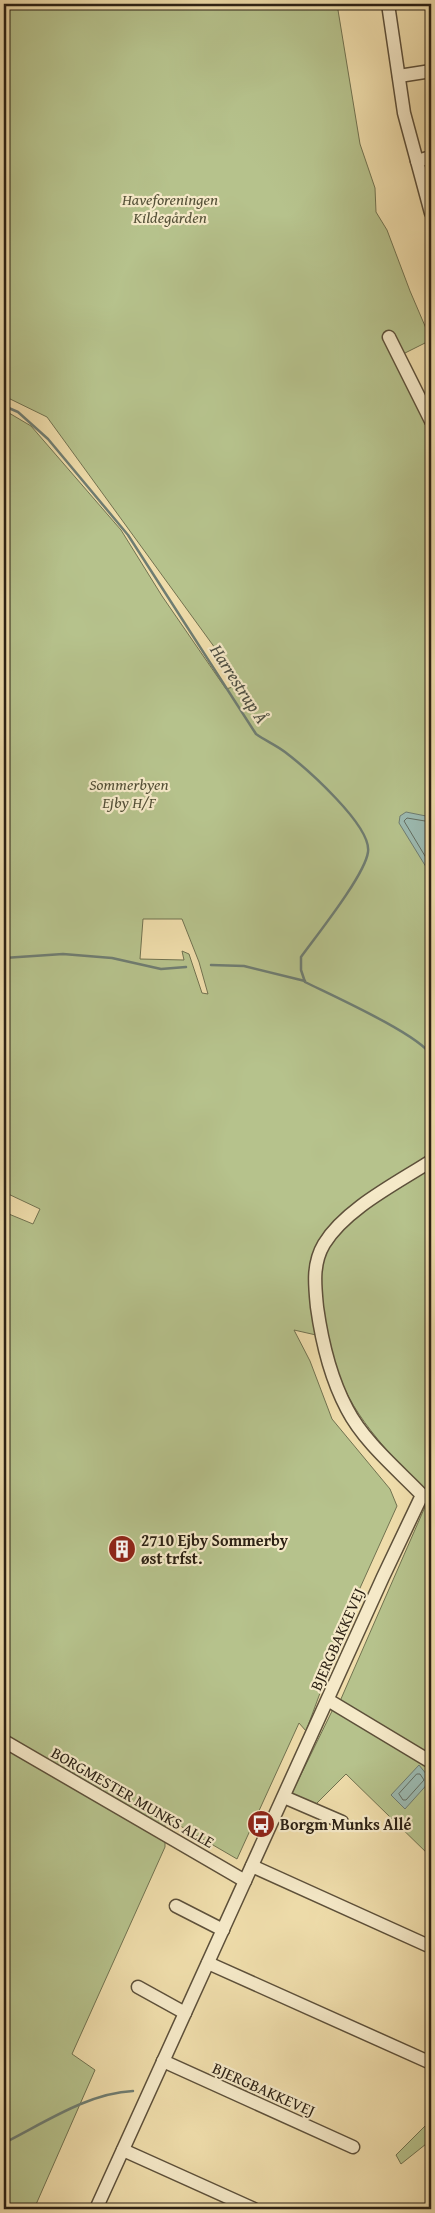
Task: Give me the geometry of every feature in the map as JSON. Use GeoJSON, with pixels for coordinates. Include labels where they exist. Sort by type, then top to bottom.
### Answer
{"type":"FeatureCollection","features":[{"type":"Feature","properties":{"kind":"street"},"geometry":{"type":"LineString","coordinates":[[388,4],[404,113],[431,213]]}},
{"type":"Feature","properties":{"kind":"street"},"geometry":{"type":"LineString","coordinates":[[399,76],[431,71]]}},
{"type":"Feature","properties":{"kind":"street"},"geometry":{"type":"LineString","coordinates":[[417,161],[431,157]]}},
{"type":"Feature","properties":{"kind":"street"},"geometry":{"type":"LineString","coordinates":[[389,337],[431,421]]}},
{"type":"Feature","properties":{"kind":"street","name":"BJERGBAKKEVEJ"},"geometry":{"type":"LineString","coordinates":[[96,2209],[422,1495],[367,1437],[347,1410],[335,1382],[322,1341],[314,1284],[316,1262],[323,1245],[335,1229],[361,1208],[431,1161]]}},
{"type":"Feature","properties":{"kind":"street"},"geometry":{"type":"LineString","coordinates":[[328,1700],[431,1762]]}},
{"type":"Feature","properties":{"kind":"street","name":"BORGMESTER MUNKS ALLE"},"geometry":{"type":"LineString","coordinates":[[4,1742],[245,1881]]}},
{"type":"Feature","properties":{"kind":"street"},"geometry":{"type":"LineString","coordinates":[[284,1797],[342,1822]]}},
{"type":"Feature","properties":{"kind":"street"},"geometry":{"type":"LineString","coordinates":[[252,1866],[431,1947]]}},
{"type":"Feature","properties":{"kind":"street"},"geometry":{"type":"LineString","coordinates":[[176,1906],[223,1930]]}},
{"type":"Feature","properties":{"kind":"street"},"geometry":{"type":"LineString","coordinates":[[208,1963],[431,2063]]}},
{"type":"Feature","properties":{"kind":"street"},"geometry":{"type":"LineString","coordinates":[[138,1987],[185,2013]]}},
{"type":"Feature","properties":{"kind":"street","name":"BJERGBAKKEVEJ"},"geometry":{"type":"LineString","coordinates":[[163,2061],[353,2147]]}},
{"type":"Feature","properties":{"kind":"street"},"geometry":{"type":"LineString","coordinates":[[123,2150],[254,2209]]}},
{"type":"Feature","properties":{"kind":"green space"},"geometry":{"type":"Polygon","coordinates":[[[4,4],[337,4],[360,144],[375,188],[376,212],[387,230],[431,340],[395,358],[431,427],[431,1155],[355,1204],[323,1236],[313,1254],[309,1274],[310,1297],[316,1335],[294,1330],[310,1361],[332,1419],[390,1489],[397,1506],[319,1679],[323,1685],[306,1731],[299,1723],[237,1859],[165,1817],[165,1847],[72,2054],[95,2070],[34,2209],[4,2209],[4,1212],[33,1224],[40,1209],[4,1192],[4,410],[31,426],[121,530],[162,596],[226,689],[236,686],[215,648],[47,417],[4,396],[4,4]],[[143,919],[140,959],[184,960],[182,951],[189,954],[202,993],[208,994],[199,962],[182,919],[143,919]]]}},
{"type":"Feature","properties":{"kind":"green space"},"geometry":{"type":"Polygon","coordinates":[[[431,1166],[431,1496],[378,1440],[354,1406],[345,1389],[331,1352],[321,1292],[320,1269],[327,1248],[348,1224],[375,1203],[431,1166]]]}},
{"type":"Feature","properties":{"kind":"green space"},"geometry":{"type":"Polygon","coordinates":[[[428,1500],[431,1504],[431,1857],[346,1774],[314,1806],[291,1795],[333,1709],[337,1708],[428,1500]]]}},
{"type":"Feature","properties":{"kind":"green space"},"geometry":{"type":"Polygon","coordinates":[[[431,2120],[431,2140],[401,2164],[396,2155],[431,2120]]]}},
{"type":"Feature","properties":{"kind":"water"},"geometry":{"type":"Polygon","coordinates":[[[406,812],[431,817],[431,875],[399,823],[400,816],[406,812]]]}},
{"type":"Feature","properties":{"kind":"water"},"geometry":{"type":"Polygon","coordinates":[[[419,1765],[431,1780],[405,1809],[391,1795],[419,1765]]]}},
{"type":"Feature","properties":{"kind":"waterway","name":"Harrestrup Å"},"geometry":{"type":"LineString","coordinates":[[4,406],[18,412],[48,439],[128,535],[256,734],[282,750],[322,784],[360,828],[366,841],[368,852],[365,862],[350,890],[301,957],[301,970],[305,982],[392,1026],[423,1046],[431,1055]]}},
{"type":"Feature","properties":{"kind":"waterway"},"geometry":{"type":"LineString","coordinates":[[4,958],[63,954],[112,958],[161,969],[186,967]]}},
{"type":"Feature","properties":{"kind":"waterway"},"geometry":{"type":"LineString","coordinates":[[4,967],[8,958]]}},
{"type":"Feature","properties":{"kind":"waterway"},"geometry":{"type":"LineString","coordinates":[[211,965],[244,966],[305,981]]}},
{"type":"Feature","properties":{"kind":"waterway"},"geometry":{"type":"LineString","coordinates":[[4,2143],[83,2103],[99,2097],[133,2091]]}},
{"type":"Feature","properties":{"kind":"place","name":"2710 Ejby Sommerby øst trfst."},"geometry":{"type":"Point","coordinates":[122,1549]}},
{"type":"Feature","properties":{"kind":"place","name":"Borgm Munks Allé"},"geometry":{"type":"Point","coordinates":[261,1824]}},
{"type":"Feature","properties":{"kind":"park label","name":"Haveforeningen Kildegården"},"geometry":{"type":"Point","coordinates":[170,208]}},
{"type":"Feature","properties":{"kind":"park label","name":"Sommerbyen Ejby H/F"},"geometry":{"type":"Point","coordinates":[129,793]}}]}
